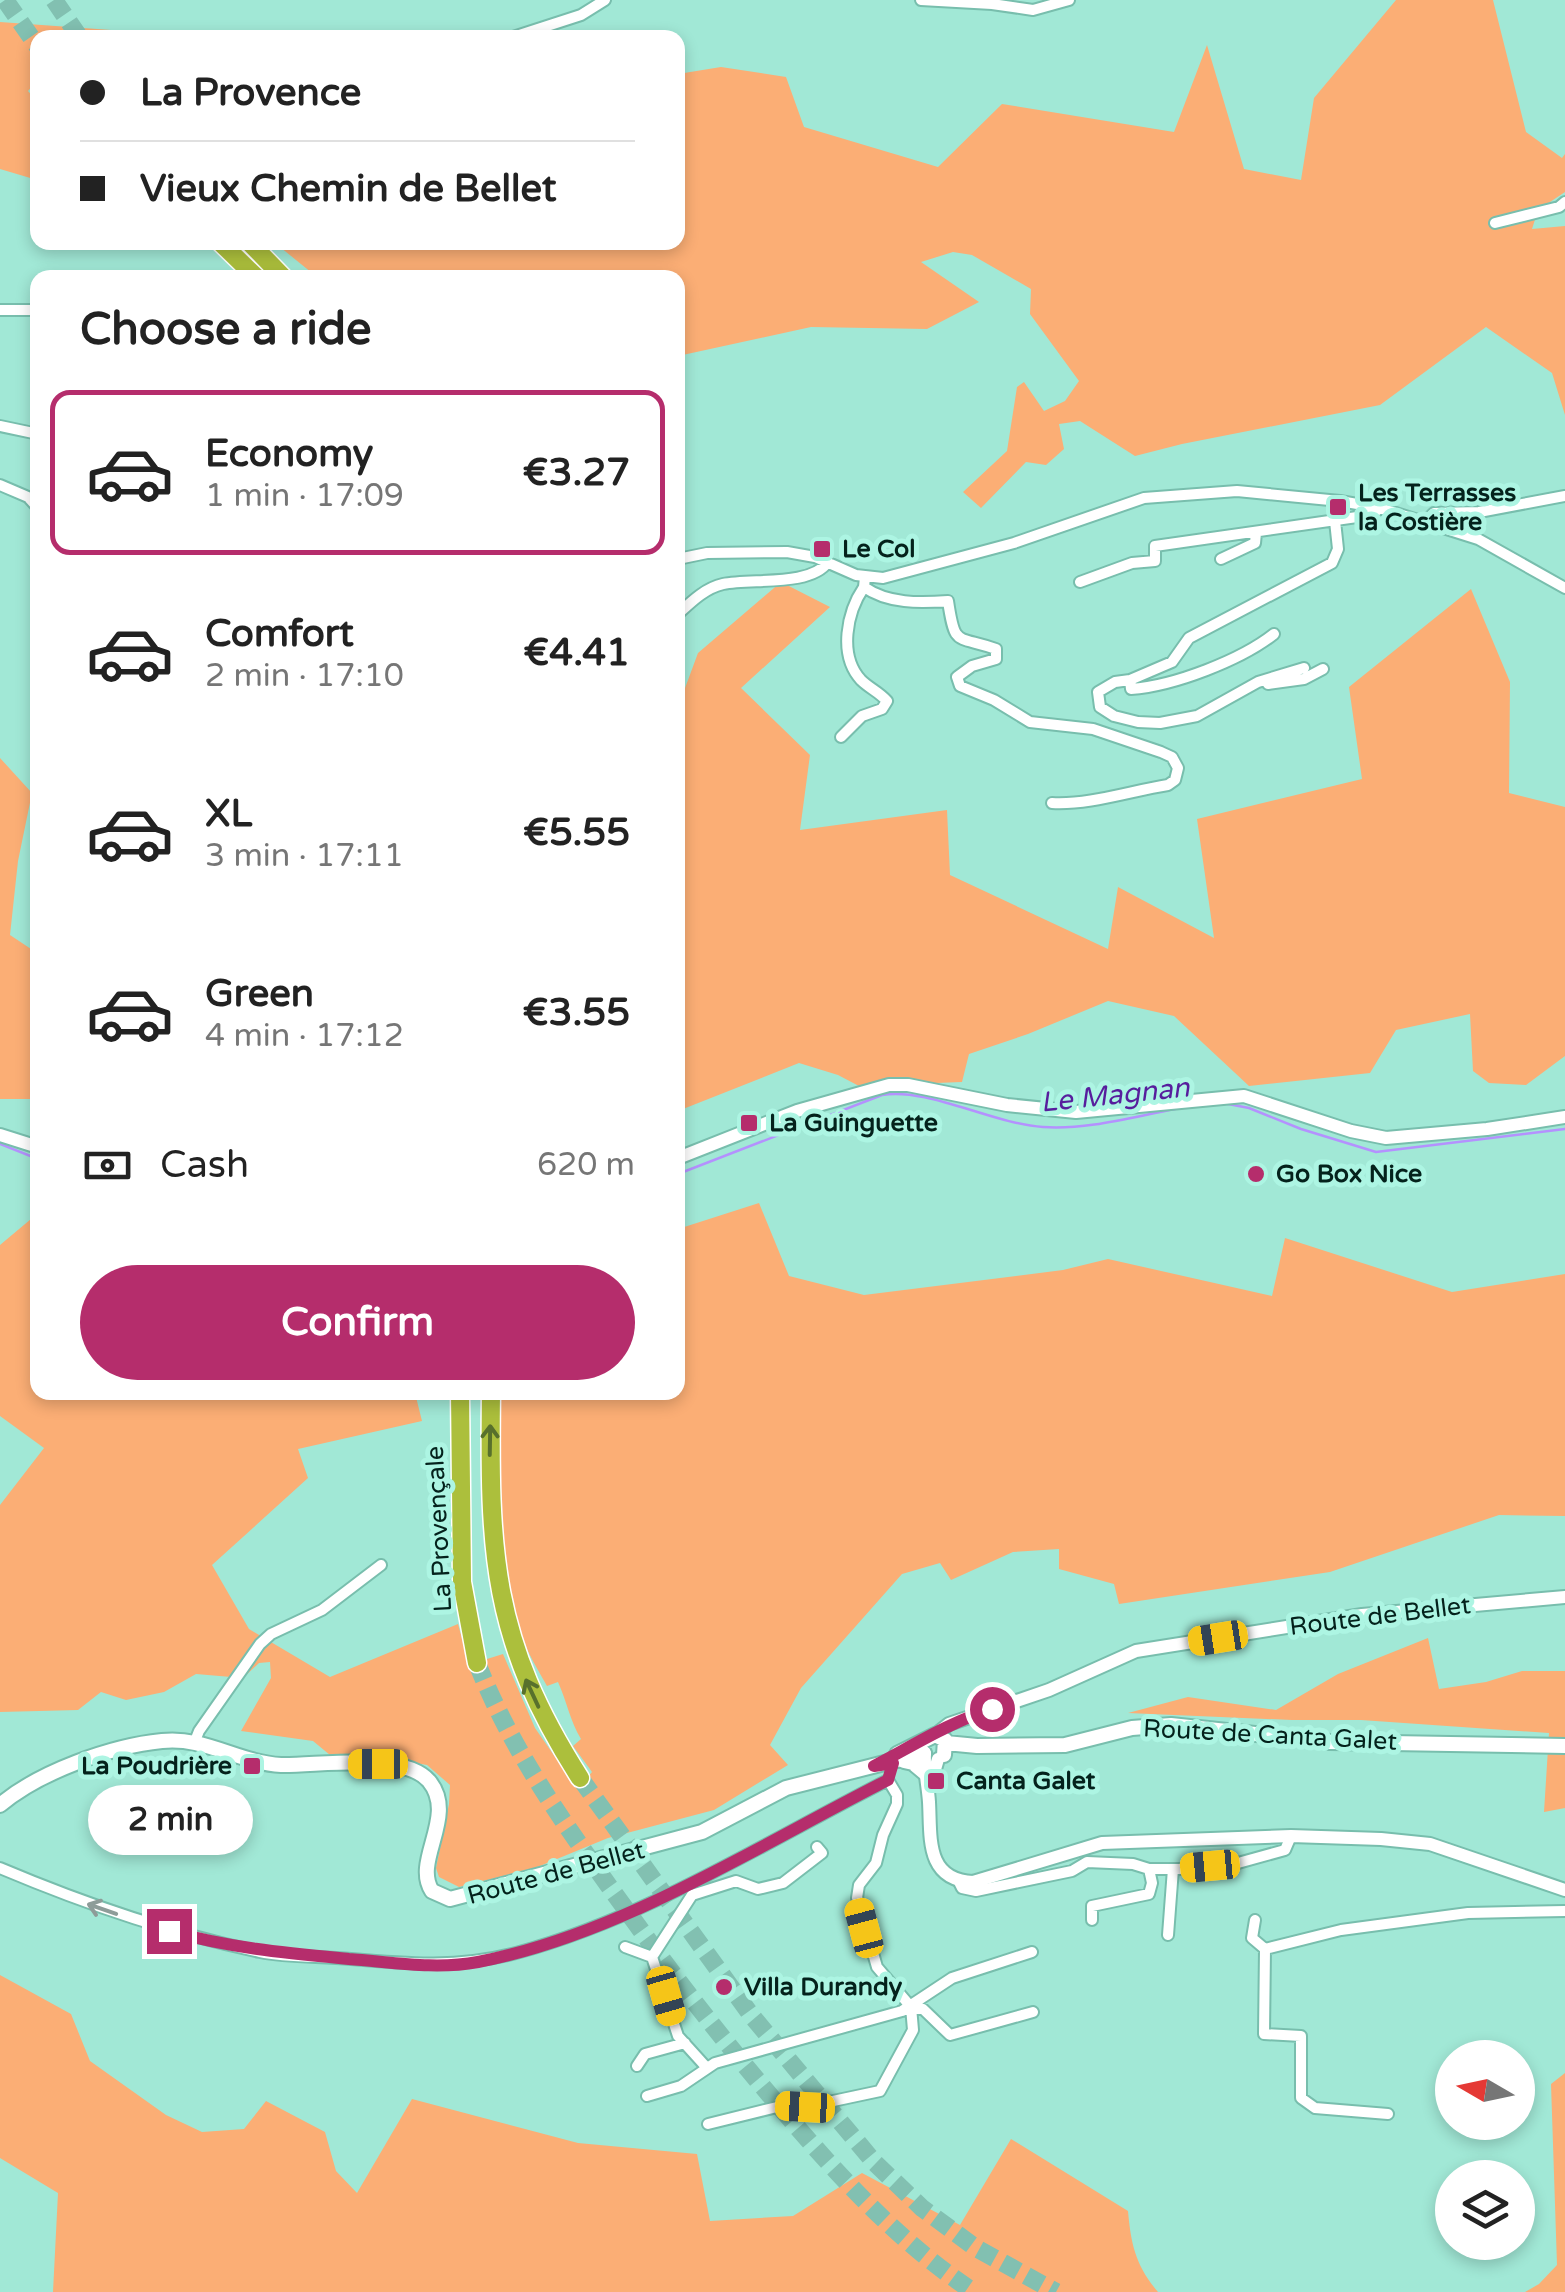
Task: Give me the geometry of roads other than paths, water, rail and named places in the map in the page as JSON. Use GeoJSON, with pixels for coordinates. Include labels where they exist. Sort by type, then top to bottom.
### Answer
{"type":"FeatureCollection","features":[{"type":"Feature","properties":{"kind":"highway"},"geometry":{"type":"LineString","coordinates":[[228,250],[249,270]]}},
{"type":"Feature","properties":{"kind":"highway"},"geometry":{"type":"LineString","coordinates":[[257,250],[276,270]]}},
{"type":"Feature","properties":{"kind":"highway","name":"La Provençale"},"geometry":{"type":"LineString","coordinates":[[460,1400],[462,1582],[477,1663]]}},
{"type":"Feature","properties":{"kind":"highway","name":"La Provençale"},"geometry":{"type":"LineString","coordinates":[[491,1400],[490,1488],[496,1572],[512,1640],[541,1712],[580,1778]]}},
{"type":"Feature","properties":{"kind":"main road","name":"Route de Canta Galet"},"geometry":{"type":"LineString","coordinates":[[935,1747],[1065,1745],[1132,1728],[1172,1725],[1330,1742],[1565,1746]]}},
{"type":"Feature","properties":{"kind":"main road","name":"Route de Bellet"},"geometry":{"type":"LineString","coordinates":[[0,1805],[22,1787],[55,1770],[157,1741],[195,1741],[265,1764],[395,1764],[420,1774],[435,1791],[438,1823],[426,1870],[428,1885],[438,1896],[450,1900],[702,1832],[771,1794],[874,1766]]}},
{"type":"Feature","properties":{"kind":"main road"},"geometry":{"type":"LineString","coordinates":[[874,1766],[898,1762],[935,1747]]}},
{"type":"Feature","properties":{"kind":"main road"},"geometry":{"type":"LineString","coordinates":[[874,1766],[935,1747]]}},
{"type":"Feature","properties":{"kind":"main road"},"geometry":{"type":"LineString","coordinates":[[898,1762],[914,1764],[924,1773]]}},
{"type":"Feature","properties":{"kind":"street"},"geometry":{"type":"LineString","coordinates":[[534,30],[580,15],[604,0]]}},
{"type":"Feature","properties":{"kind":"street"},"geometry":{"type":"LineString","coordinates":[[921,0],[1033,10],[1069,0]]}},
{"type":"Feature","properties":{"kind":"street"},"geometry":{"type":"LineString","coordinates":[[1495,223],[1559,208],[1565,202]]}},
{"type":"Feature","properties":{"kind":"street"},"geometry":{"type":"LineString","coordinates":[[0,310],[30,310]]}},
{"type":"Feature","properties":{"kind":"street"},"geometry":{"type":"LineString","coordinates":[[0,426],[30,432]]}},
{"type":"Feature","properties":{"kind":"street"},"geometry":{"type":"LineString","coordinates":[[0,484],[30,499]]}},
{"type":"Feature","properties":{"kind":"street"},"geometry":{"type":"LineString","coordinates":[[864,582],[982,552],[1160,495],[1238,491],[1380,508],[1484,542],[1565,588]]}},
{"type":"Feature","properties":{"kind":"street"},"geometry":{"type":"LineString","coordinates":[[1425,522],[1434,513],[1479,512],[1565,496]]}},
{"type":"Feature","properties":{"kind":"street"},"geometry":{"type":"LineString","coordinates":[[1080,582],[1132,563],[1155,560],[1155,546],[1371,515],[1380,508]]}},
{"type":"Feature","properties":{"kind":"street"},"geometry":{"type":"LineString","coordinates":[[1304,668],[1258,682],[1196,716],[1160,723],[1114,716],[1100,706],[1098,692],[1172,662],[1189,638],[1332,563],[1338,548],[1335,521]]}},
{"type":"Feature","properties":{"kind":"street"},"geometry":{"type":"LineString","coordinates":[[1220,559],[1255,542],[1256,533]]}},
{"type":"Feature","properties":{"kind":"street"},"geometry":{"type":"LineString","coordinates":[[685,558],[707,552],[800,553],[828,562],[864,582],[872,593],[902,601],[948,601],[957,637],[996,649],[996,658],[961,671],[957,677],[960,686],[994,700],[1030,722],[1093,730],[1161,752],[1172,757],[1178,768],[1175,780],[1168,785],[1078,804],[1052,803]]}},
{"type":"Feature","properties":{"kind":"street"},"geometry":{"type":"LineString","coordinates":[[685,608],[705,591],[722,584],[806,576],[822,570],[828,562]]}},
{"type":"Feature","properties":{"kind":"street"},"geometry":{"type":"LineString","coordinates":[[841,737],[862,716],[886,705],[883,696],[862,680],[852,666],[848,622],[864,582]]}},
{"type":"Feature","properties":{"kind":"street"},"geometry":{"type":"LineString","coordinates":[[1130,680],[1131,689],[1144,688],[1197,673],[1261,645],[1274,634]]}},
{"type":"Feature","properties":{"kind":"street"},"geometry":{"type":"LineString","coordinates":[[1258,682],[1285,684],[1324,669]]}},
{"type":"Feature","properties":{"kind":"street"},"geometry":{"type":"LineString","coordinates":[[685,1155],[797,1111],[889,1085],[1076,1112],[1244,1096],[1351,1131],[1386,1138],[1565,1118]]}},
{"type":"Feature","properties":{"kind":"street"},"geometry":{"type":"LineString","coordinates":[[0,1135],[30,1144]]}},
{"type":"Feature","properties":{"kind":"street"},"geometry":{"type":"LineString","coordinates":[[195,1741],[260,1644],[322,1610],[381,1566]]}},
{"type":"Feature","properties":{"kind":"street","name":"Route de Bellet"},"geometry":{"type":"LineString","coordinates":[[935,1747],[949,1724],[1048,1690],[1136,1651],[1362,1615],[1565,1597]]}},
{"type":"Feature","properties":{"kind":"street"},"geometry":{"type":"LineString","coordinates":[[935,1747],[924,1773],[932,1852],[941,1868],[958,1880],[973,1882],[1102,1842],[1291,1836],[1430,1844],[1565,1890]]}},
{"type":"Feature","properties":{"kind":"street"},"geometry":{"type":"LineString","coordinates":[[929,1801],[935,1747]]}},
{"type":"Feature","properties":{"kind":"street"},"geometry":{"type":"LineString","coordinates":[[0,1868],[139,1922],[263,1952],[415,1966],[459,1964],[555,1941],[696,1882],[888,1780],[898,1762]]}},
{"type":"Feature","properties":{"kind":"street"},"geometry":{"type":"LineString","coordinates":[[708,2124],[777,2107],[805,2107],[880,2091],[913,2030],[911,2007],[877,1967],[856,1898],[860,1884],[876,1862],[899,1795],[888,1780]]}},
{"type":"Feature","properties":{"kind":"street"},"geometry":{"type":"LineString","coordinates":[[958,1880],[962,1888],[976,1891],[1072,1871],[1087,1862],[1133,1864],[1149,1869],[1238,1863],[1279,1852],[1288,1846],[1291,1836]]}},
{"type":"Feature","properties":{"kind":"street"},"geometry":{"type":"LineString","coordinates":[[652,1956],[692,1895],[736,1881],[758,1888],[782,1883],[822,1853],[817,1847]]}},
{"type":"Feature","properties":{"kind":"street"},"geometry":{"type":"LineString","coordinates":[[1092,1920],[1092,1906],[1149,1894],[1149,1869]]}},
{"type":"Feature","properties":{"kind":"street"},"geometry":{"type":"LineString","coordinates":[[1168,1935],[1172,1869]]}},
{"type":"Feature","properties":{"kind":"street"},"geometry":{"type":"LineString","coordinates":[[1265,1949],[1341,1930],[1468,1913],[1565,1912]]}},
{"type":"Feature","properties":{"kind":"street"},"geometry":{"type":"LineString","coordinates":[[1255,1920],[1252,1938],[1265,1949]]}},
{"type":"Feature","properties":{"kind":"street"},"geometry":{"type":"LineString","coordinates":[[624,1947],[652,1956]]}},
{"type":"Feature","properties":{"kind":"street"},"geometry":{"type":"LineString","coordinates":[[1265,1949],[1264,2034],[1301,2036],[1301,2098],[1315,2108],[1388,2114]]}},
{"type":"Feature","properties":{"kind":"street"},"geometry":{"type":"LineString","coordinates":[[911,2007],[952,1978],[1032,1952]]}},
{"type":"Feature","properties":{"kind":"street"},"geometry":{"type":"LineString","coordinates":[[652,1956],[675,2030],[707,2068]]}},
{"type":"Feature","properties":{"kind":"street"},"geometry":{"type":"LineString","coordinates":[[648,2096],[687,2083],[707,2068],[911,2007],[923,2009],[950,2035],[957,2036],[1033,2012]]}},
{"type":"Feature","properties":{"kind":"street"},"geometry":{"type":"LineString","coordinates":[[637,2066],[645,2054],[684,2044]]}},
{"type":"Feature","properties":{"kind":"waterway","name":"Le Magnan"},"geometry":{"type":"LineString","coordinates":[[685,1171],[882,1095],[919,1096],[1043,1127],[1093,1125],[1175,1109]]}},
{"type":"Feature","properties":{"kind":"waterway","name":"Le Magnan"},"geometry":{"type":"LineString","coordinates":[[1223,1103],[1249,1108],[1376,1152],[1565,1129]]}},
{"type":"Feature","properties":{"kind":"waterway","name":"Le Magnan"},"geometry":{"type":"LineString","coordinates":[[0,1144],[30,1156]]}},
{"type":"Feature","properties":{"kind":"tunnel"},"geometry":{"type":"LineString","coordinates":[[5,0],[30,36]]}},
{"type":"Feature","properties":{"kind":"tunnel"},"geometry":{"type":"LineString","coordinates":[[54,0],[75,30]]}},
{"type":"Feature","properties":{"kind":"tunnel"},"geometry":{"type":"LineString","coordinates":[[477,1663],[509,1732],[548,1797],[711,2023],[854,2190],[899,2234],[974,2292]]}},
{"type":"Feature","properties":{"kind":"tunnel"},"geometry":{"type":"LineString","coordinates":[[580,1778],[751,2015],[874,2162],[922,2208],[976,2248],[1056,2292]]}},
{"type":"Feature","properties":{"kind":"place","name":"Les Terrasses la Costière"},"geometry":{"type":"Point","coordinates":[1338,507]}},
{"type":"Feature","properties":{"kind":"place","name":"Le Col"},"geometry":{"type":"Point","coordinates":[822,549]}},
{"type":"Feature","properties":{"kind":"place","name":"La Guinguette"},"geometry":{"type":"Point","coordinates":[749,1123]}},
{"type":"Feature","properties":{"kind":"place","name":"Go Box Nice"},"geometry":{"type":"Point","coordinates":[1256,1174]}},
{"type":"Feature","properties":{"kind":"place","name":"La Poudrière"},"geometry":{"type":"Point","coordinates":[252,1766]}},
{"type":"Feature","properties":{"kind":"place","name":"Canta Galet"},"geometry":{"type":"Point","coordinates":[936,1781]}},
{"type":"Feature","properties":{"kind":"place","name":"Villa Durandy"},"geometry":{"type":"Point","coordinates":[724,1987]}}]}
